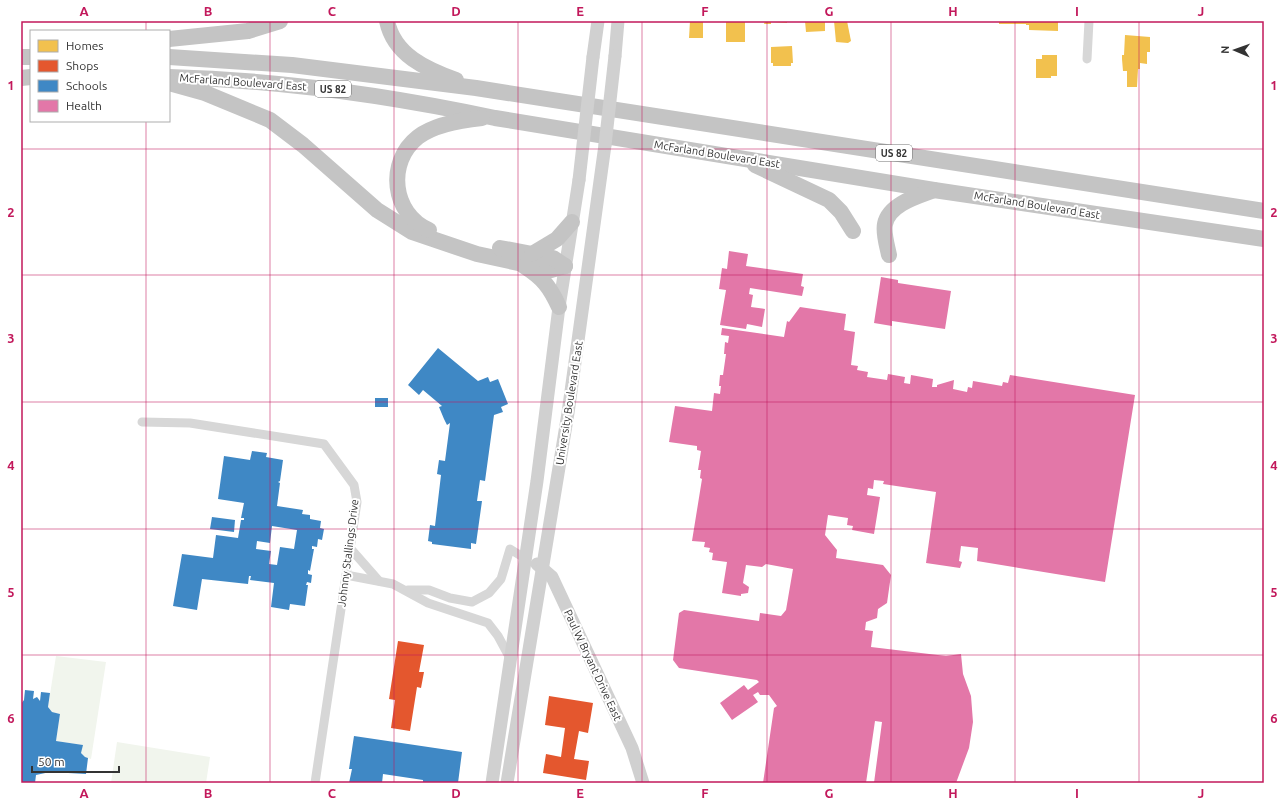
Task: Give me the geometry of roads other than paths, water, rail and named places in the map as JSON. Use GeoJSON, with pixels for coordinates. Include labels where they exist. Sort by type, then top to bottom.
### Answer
{"type":"FeatureCollection","features":[{"type":"Feature","properties":{"kind":"highway"},"geometry":{"type":"LineString","coordinates":[[170,39],[248,31],[280,21]]}},
{"type":"Feature","properties":{"kind":"highway"},"geometry":{"type":"LineString","coordinates":[[387,21],[392,37],[403,51],[431,71],[476,88]]}},
{"type":"Feature","properties":{"kind":"highway","name":"McFarland Boulevard East"},"geometry":{"type":"LineString","coordinates":[[170,57],[292,65],[476,88],[1264,211]]}},
{"type":"Feature","properties":{"kind":"highway","name":"McFarland Boulevard East"},"geometry":{"type":"LineString","coordinates":[[170,77],[278,82],[350,91],[430,104],[495,118],[934,190],[1264,239]]}},
{"type":"Feature","properties":{"kind":"highway"},"geometry":{"type":"LineString","coordinates":[[170,84],[205,93],[270,120],[303,145],[377,210],[412,232],[477,254],[526,258],[557,239],[572,222]]}},
{"type":"Feature","properties":{"kind":"highway"},"geometry":{"type":"LineString","coordinates":[[495,118],[450,124],[426,132],[418,137],[406,150],[400,163],[397,176],[398,195],[406,211],[427,230],[488,245],[526,258],[551,270],[565,266]]}},
{"type":"Feature","properties":{"kind":"highway"},"geometry":{"type":"LineString","coordinates":[[739,157],[829,200],[841,212],[853,231]]}},
{"type":"Feature","properties":{"kind":"highway"},"geometry":{"type":"LineString","coordinates":[[889,255],[884,224],[889,213],[907,200],[934,190]]}},
{"type":"Feature","properties":{"kind":"highway"},"geometry":{"type":"LineString","coordinates":[[526,258],[537,275],[550,288],[558,307]]}},
{"type":"Feature","properties":{"kind":"main road","name":"University Boulevard East"},"geometry":{"type":"LineString","coordinates":[[492,783],[526,559],[558,307],[579,180],[598,21]]}},
{"type":"Feature","properties":{"kind":"main road","name":"University Boulevard East"},"geometry":{"type":"LineString","coordinates":[[507,783],[568,414],[600,185],[618,21]]}},
{"type":"Feature","properties":{"kind":"main road","name":"Paul W Bryant Drive East"},"geometry":{"type":"LineString","coordinates":[[526,559],[542,567],[552,577],[632,748],[643,783]]}},
{"type":"Feature","properties":{"kind":"street"},"geometry":{"type":"LineString","coordinates":[[1087,59],[1089,21]]}},
{"type":"Feature","properties":{"kind":"street","name":"Johnny Stallings Drive"},"geometry":{"type":"LineString","coordinates":[[142,422],[190,423],[324,444],[354,486],[357,502],[315,783]]}},
{"type":"Feature","properties":{"kind":"street"},"geometry":{"type":"LineString","coordinates":[[350,548],[380,581]]}},
{"type":"Feature","properties":{"kind":"street"},"geometry":{"type":"LineString","coordinates":[[407,590],[429,590],[450,598],[472,602],[489,593],[501,579],[510,549],[526,559]]}},
{"type":"Feature","properties":{"kind":"street"},"geometry":{"type":"LineString","coordinates":[[346,575],[380,581],[407,590],[428,603],[488,623],[505,648],[511,661]]}}]}
